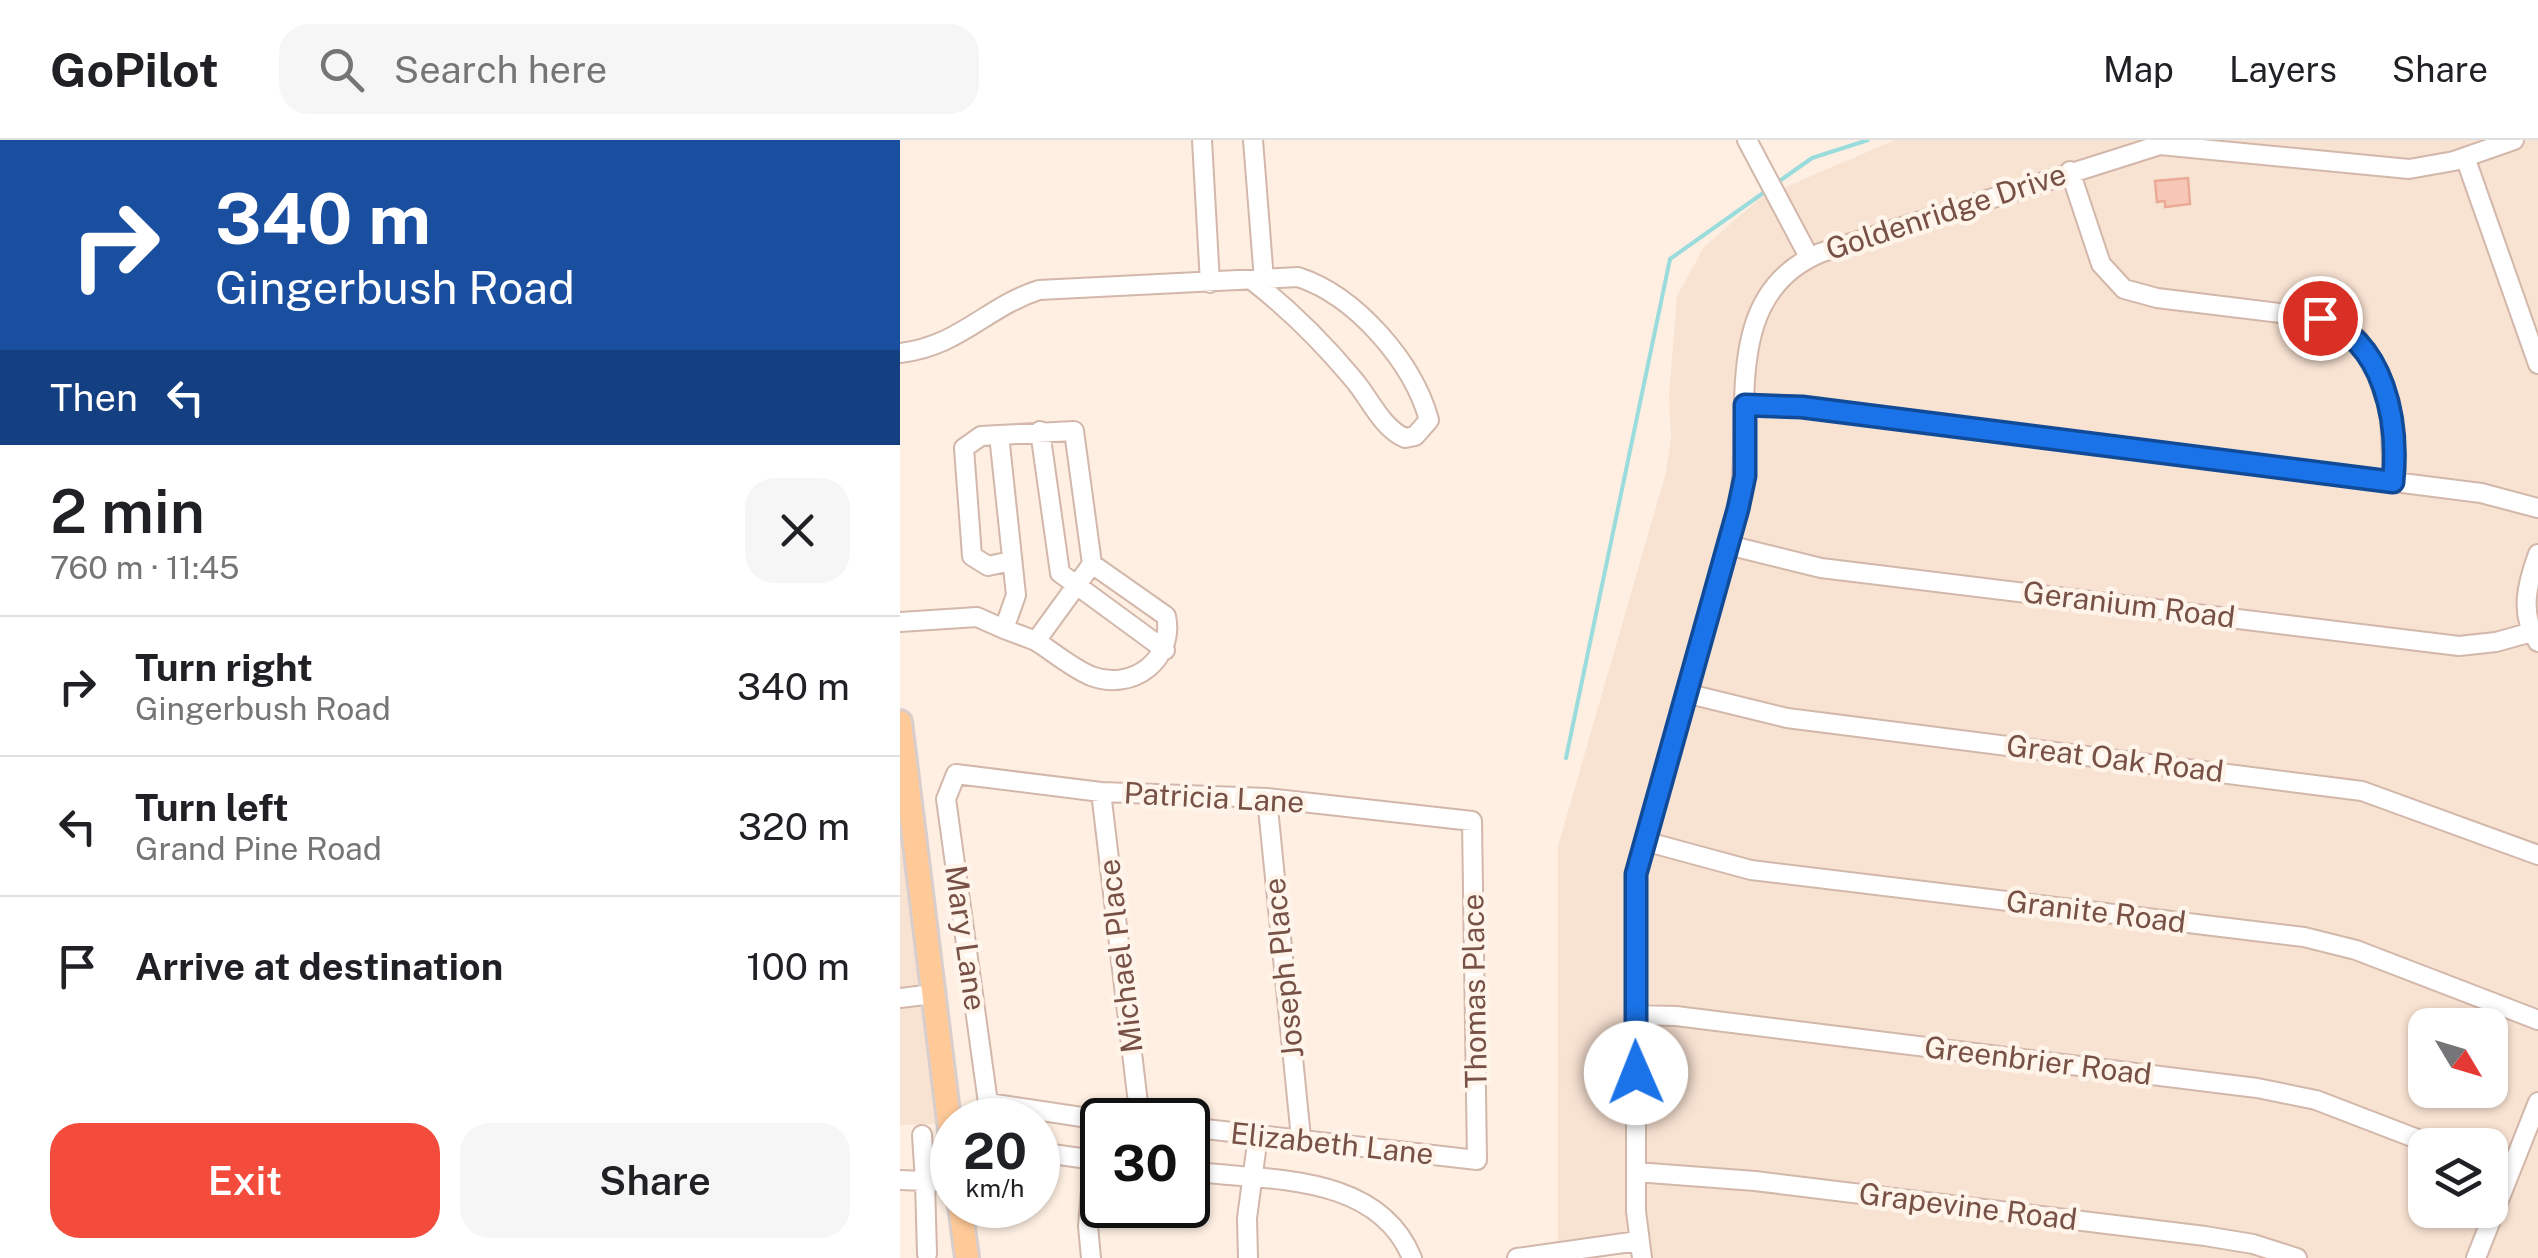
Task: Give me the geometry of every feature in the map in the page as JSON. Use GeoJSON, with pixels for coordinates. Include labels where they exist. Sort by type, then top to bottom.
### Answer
{"type":"FeatureCollection","features":[{"type":"Feature","properties":{"kind":"main road"},"geometry":{"type":"LineString","coordinates":[[900,722],[947,1098]]}},
{"type":"Feature","properties":{"kind":"main road"},"geometry":{"type":"LineString","coordinates":[[963,1228],[967,1258]]}},
{"type":"Feature","properties":{"kind":"street"},"geometry":{"type":"LineString","coordinates":[[1202,140],[1210,282]]}},
{"type":"Feature","properties":{"kind":"street"},"geometry":{"type":"LineString","coordinates":[[900,353],[951,341],[1010,302],[1039,290],[1259,280],[1298,277],[1319,284],[1353,310],[1390,348],[1424,400],[1430,420],[1424,429],[1405,438],[1393,432],[1354,379],[1259,280],[1252,140]]}},
{"type":"Feature","properties":{"kind":"street"},"geometry":{"type":"LineString","coordinates":[[1747,140],[1809,257]]}},
{"type":"Feature","properties":{"kind":"street","name":"Goldenridge Drive"},"geometry":{"type":"LineString","coordinates":[[1640,1250],[1634,889],[1745,476],[1748,340],[1755,318],[1783,278],[1809,257],[2160,145],[2223,148],[2383,168],[2431,166],[2514,140]]}},
{"type":"Feature","properties":{"kind":"street"},"geometry":{"type":"LineString","coordinates":[[2464,157],[2538,364]]}},
{"type":"Feature","properties":{"kind":"street"},"geometry":{"type":"LineString","coordinates":[[2070,171],[2101,264],[2124,289],[2156,298],[2320,318],[2357,338],[2373,362],[2390,413],[2393,482]]}},
{"type":"Feature","properties":{"kind":"street"},"geometry":{"type":"LineString","coordinates":[[1745,405],[1802,407],[2481,493],[2538,508]]}},
{"type":"Feature","properties":{"kind":"street"},"geometry":{"type":"LineString","coordinates":[[1040,431],[1060,573],[1074,588],[1164,650]]}},
{"type":"Feature","properties":{"kind":"street"},"geometry":{"type":"LineString","coordinates":[[1011,561],[988,566],[972,556],[964,448],[981,436],[1074,432],[1092,564],[1036,642]]}},
{"type":"Feature","properties":{"kind":"street"},"geometry":{"type":"LineString","coordinates":[[999,435],[1016,595],[1004,628]]}},
{"type":"Feature","properties":{"kind":"street","name":"Geranium Road"},"geometry":{"type":"LineString","coordinates":[[1728,545],[1820,568],[2459,646],[2535,637]]}},
{"type":"Feature","properties":{"kind":"street"},"geometry":{"type":"LineString","coordinates":[[2535,637],[2527,589],[2538,554]]}},
{"type":"Feature","properties":{"kind":"street"},"geometry":{"type":"LineString","coordinates":[[900,622],[977,617],[1036,642],[1092,676],[1118,680],[1145,673],[1170,636],[1166,616],[1092,564]]}},
{"type":"Feature","properties":{"kind":"street","name":"Great Oak Road"},"geometry":{"type":"LineString","coordinates":[[1685,693],[1788,718],[2362,791],[2538,855]]}},
{"type":"Feature","properties":{"kind":"street","name":"Patricia Lane"},"geometry":{"type":"LineString","coordinates":[[956,774],[1101,792],[1267,798],[1472,822]]}},
{"type":"Feature","properties":{"kind":"street","name":"Mary Lane"},"geometry":{"type":"LineString","coordinates":[[956,774],[946,798],[988,1103],[1080,1117]]}},
{"type":"Feature","properties":{"kind":"street","name":"Michael Place"},"geometry":{"type":"LineString","coordinates":[[1101,792],[1137,1098]]}},
{"type":"Feature","properties":{"kind":"street","name":"Joseph Place"},"geometry":{"type":"LineString","coordinates":[[1267,798],[1301,1138]]}},
{"type":"Feature","properties":{"kind":"street","name":"Thomas Place"},"geometry":{"type":"LineString","coordinates":[[1472,822],[1477,1160]]}},
{"type":"Feature","properties":{"kind":"street","name":"Granite Road"},"geometry":{"type":"LineString","coordinates":[[1644,841],[1751,870],[2304,937],[2356,950],[2538,1020]]}},
{"type":"Feature","properties":{"kind":"street"},"geometry":{"type":"LineString","coordinates":[[900,998],[934,994]]}},
{"type":"Feature","properties":{"kind":"street","name":"Greenbrier Road"},"geometry":{"type":"LineString","coordinates":[[1635,1016],[1695,1018],[2257,1088],[2316,1100],[2408,1136]]}},
{"type":"Feature","properties":{"kind":"street"},"geometry":{"type":"LineString","coordinates":[[2476,1258],[2538,1102]]}},
{"type":"Feature","properties":{"kind":"street","name":"Elizabeth Lane"},"geometry":{"type":"LineString","coordinates":[[1210,1130],[1477,1160]]}},
{"type":"Feature","properties":{"kind":"street"},"geometry":{"type":"LineString","coordinates":[[922,1135],[927,1254]]}},
{"type":"Feature","properties":{"kind":"street"},"geometry":{"type":"LineString","coordinates":[[1248,1258],[1258,1136]]}},
{"type":"Feature","properties":{"kind":"street","name":"Grapevine Road"},"geometry":{"type":"LineString","coordinates":[[1636,1172],[1755,1181],[2206,1236],[2252,1244],[2297,1258]]}},
{"type":"Feature","properties":{"kind":"street"},"geometry":{"type":"LineString","coordinates":[[1210,1174],[1299,1182],[1340,1192],[1380,1215],[1402,1238],[1412,1258]]}},
{"type":"Feature","properties":{"kind":"street"},"geometry":{"type":"LineString","coordinates":[[900,1180],[930,1181]]}},
{"type":"Feature","properties":{"kind":"street"},"geometry":{"type":"LineString","coordinates":[[1088,1228],[1091,1258]]}},
{"type":"Feature","properties":{"kind":"street"},"geometry":{"type":"LineString","coordinates":[[1517,1258],[1640,1250]]}},
{"type":"Feature","properties":{"kind":"shaded area"},"geometry":{"type":"Polygon","coordinates":[[[1895,140],[2538,140],[2538,1258],[1637,1258],[1628,1234],[1558,1242],[1558,846],[1665,476],[1671,439],[1669,396],[1677,296],[1704,247],[1760,198],[1895,140]]]}},
{"type":"Feature","properties":{"kind":"shaded area"},"geometry":{"type":"Polygon","coordinates":[[[900,783],[933,1098],[930,1098],[930,1124],[900,1125],[900,783]]]}},
{"type":"Feature","properties":{"kind":"building"},"geometry":{"type":"Polygon","coordinates":[[[2188,178],[2190,204],[2165,207],[2165,201],[2157,202],[2155,181],[2188,178]]]}},
{"type":"Feature","properties":{"kind":"waterway"},"geometry":{"type":"LineString","coordinates":[[1778,182],[1812,158],[1868,140]]}},
{"type":"Feature","properties":{"kind":"waterway"},"geometry":{"type":"LineString","coordinates":[[1566,758],[1670,259],[1766,191]]}},
{"type":"Feature","properties":{"kind":"route"},"geometry":{"type":"LineString","coordinates":[[1636,1073],[1636,874],[1738,509],[1745,476],[1745,405],[1846,412],[1930,426],[2393,482],[2394,432],[2373,362],[2357,338],[2320,318]]}}]}
